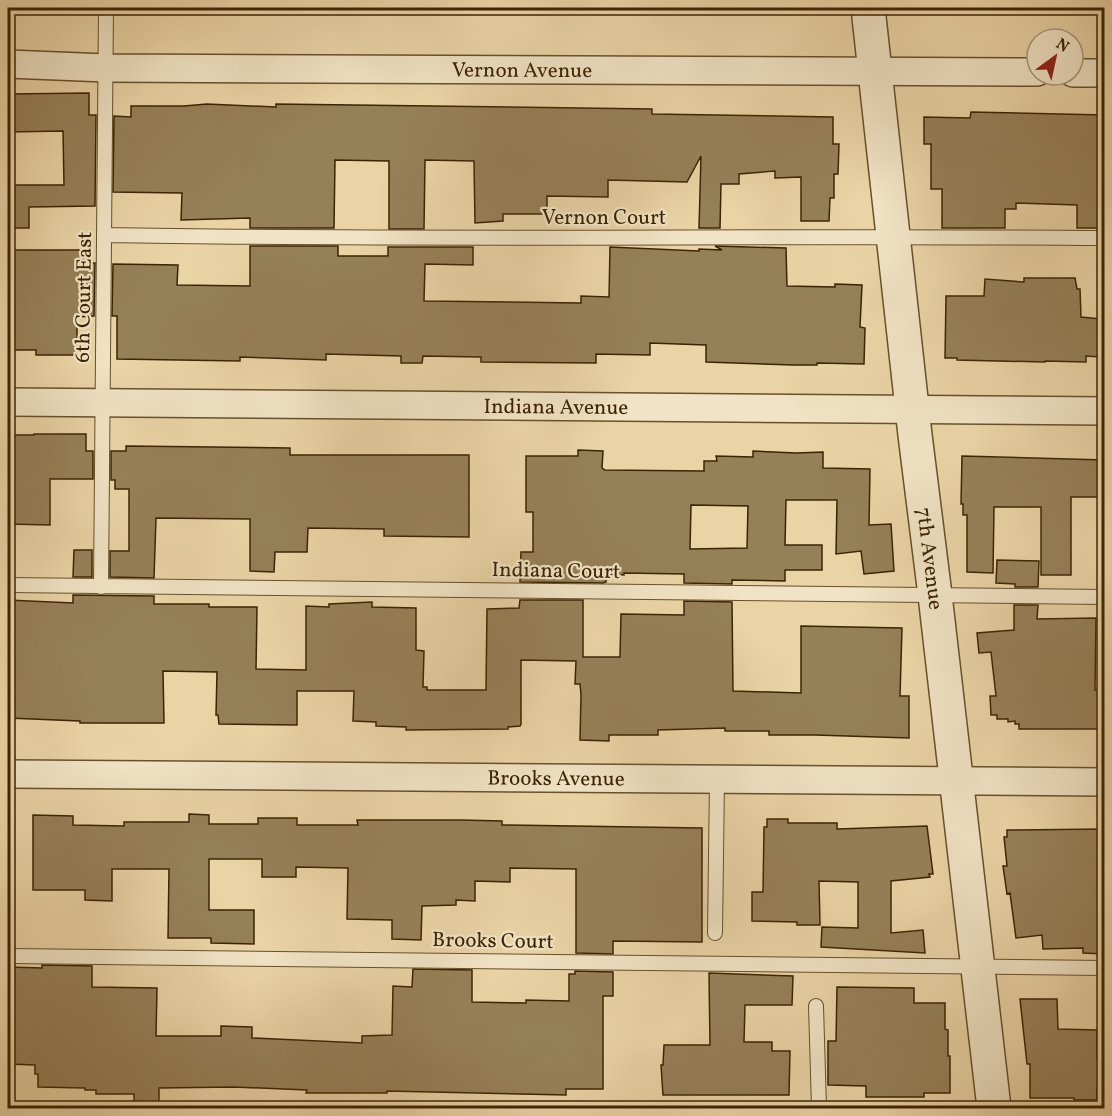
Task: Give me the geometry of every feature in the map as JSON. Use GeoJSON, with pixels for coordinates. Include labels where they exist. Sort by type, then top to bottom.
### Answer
{"type":"FeatureCollection","features":[{"type":"Feature","properties":{"kind":"street","name":"7th Avenue"},"geometry":{"type":"LineString","coordinates":[[868,8],[994,1108]]}},
{"type":"Feature","properties":{"kind":"street","name":"Vernon Avenue"},"geometry":{"type":"LineString","coordinates":[[8,64],[106,68],[1025,72]]}},
{"type":"Feature","properties":{"kind":"street"},"geometry":{"type":"LineString","coordinates":[[1085,72],[1104,73]]}},
{"type":"Feature","properties":{"kind":"street","name":"Indiana Avenue"},"geometry":{"type":"LineString","coordinates":[[8,402],[1104,411]]}},
{"type":"Feature","properties":{"kind":"street","name":"Brooks Avenue"},"geometry":{"type":"LineString","coordinates":[[8,774],[1104,782]]}},
{"type":"Feature","properties":{"kind":"lane","name":"6th Court East"},"geometry":{"type":"LineString","coordinates":[[101,587],[106,8]]}},
{"type":"Feature","properties":{"kind":"lane","name":"Vernon Court"},"geometry":{"type":"LineString","coordinates":[[105,235],[301,239],[894,236],[1104,238]]}},
{"type":"Feature","properties":{"kind":"lane","name":"Indiana Court"},"geometry":{"type":"LineString","coordinates":[[8,585],[1104,597]]}},
{"type":"Feature","properties":{"kind":"lane"},"geometry":{"type":"LineString","coordinates":[[715,933],[717,780]]}},
{"type":"Feature","properties":{"kind":"lane","name":"Brooks Court"},"geometry":{"type":"LineString","coordinates":[[8,956],[1104,968]]}},
{"type":"Feature","properties":{"kind":"lane"},"geometry":{"type":"LineString","coordinates":[[816,1006],[819,1108]]}},
{"type":"Feature","properties":{"kind":"building"},"geometry":{"type":"Polygon","coordinates":[[[89,93],[89,115],[96,115],[95,206],[29,207],[29,228],[8,228],[8,185],[64,185],[63,131],[8,132],[8,94],[89,93]]]}},
{"type":"Feature","properties":{"kind":"building"},"geometry":{"type":"Polygon","coordinates":[[[207,104],[276,107],[276,104],[652,109],[652,114],[833,117],[833,144],[839,144],[838,174],[834,174],[834,198],[830,198],[829,221],[801,221],[801,177],[775,178],[775,171],[739,174],[739,184],[721,184],[720,228],[699,228],[701,156],[687,182],[608,180],[608,197],[547,196],[547,214],[503,214],[503,221],[475,223],[474,161],[425,160],[424,229],[389,229],[389,161],[335,160],[334,228],[250,228],[250,218],[181,220],[182,193],[113,192],[114,116],[131,117],[131,106],[207,104]]]}},
{"type":"Feature","properties":{"kind":"building"},"geometry":{"type":"Polygon","coordinates":[[[971,112],[1104,115],[1104,218],[1101,228],[1077,228],[1077,205],[1016,203],[1016,209],[1005,209],[1005,228],[942,228],[942,189],[931,189],[931,144],[924,144],[924,117],[970,118],[971,112]]]}},
{"type":"Feature","properties":{"kind":"building"},"geometry":{"type":"Polygon","coordinates":[[[250,246],[338,246],[338,256],[388,256],[388,247],[473,247],[473,265],[425,264],[424,301],[581,303],[581,296],[609,297],[610,247],[699,251],[699,249],[722,250],[715,246],[786,248],[787,286],[862,285],[860,327],[865,328],[864,364],[794,365],[706,362],[706,345],[650,343],[650,355],[596,354],[596,363],[481,362],[481,357],[423,356],[422,363],[401,363],[401,356],[326,354],[326,360],[240,357],[240,361],[117,359],[117,316],[112,316],[113,264],[178,265],[177,285],[250,286],[250,246]]]}},
{"type":"Feature","properties":{"kind":"building"},"geometry":{"type":"Polygon","coordinates":[[[12,250],[89,250],[89,263],[95,263],[94,316],[77,317],[77,355],[36,355],[36,350],[8,350],[8,295],[12,295],[12,250]]]}},
{"type":"Feature","properties":{"kind":"building"},"geometry":{"type":"Polygon","coordinates":[[[1024,278],[1075,278],[1077,289],[1080,289],[1081,317],[1101,319],[1100,357],[1086,356],[1086,362],[945,358],[946,296],[984,296],[985,279],[1024,282],[1024,278]]]}},
{"type":"Feature","properties":{"kind":"building"},"geometry":{"type":"Polygon","coordinates":[[[86,434],[86,451],[93,451],[93,479],[50,479],[50,525],[8,524],[8,435],[86,434]]]}},
{"type":"Feature","properties":{"kind":"building"},"geometry":{"type":"Polygon","coordinates":[[[126,446],[290,448],[290,455],[469,455],[469,537],[384,536],[384,529],[308,528],[307,552],[275,552],[274,572],[250,571],[250,519],[156,518],[154,578],[110,577],[110,551],[129,551],[129,489],[115,489],[115,480],[111,480],[111,451],[126,451],[126,446]]]}},
{"type":"Feature","properties":{"kind":"building"},"geometry":{"type":"Polygon","coordinates":[[[578,450],[603,451],[602,468],[605,470],[704,471],[704,461],[717,461],[716,456],[753,457],[753,451],[823,452],[823,468],[870,469],[869,525],[891,524],[894,571],[864,574],[861,551],[836,554],[837,500],[786,500],[785,545],[822,545],[822,570],[785,570],[785,581],[732,580],[732,584],[684,583],[684,574],[624,573],[624,575],[606,574],[606,582],[603,583],[520,582],[521,552],[533,552],[533,512],[526,512],[526,456],[578,456],[578,450]],[[691,505],[690,549],[747,548],[748,506],[691,505]]]}},
{"type":"Feature","properties":{"kind":"building"},"geometry":{"type":"Polygon","coordinates":[[[962,456],[1104,460],[1104,497],[1071,497],[1071,575],[1041,575],[1041,507],[994,507],[993,573],[967,572],[967,515],[963,515],[963,504],[961,504],[962,456]]]}},
{"type":"Feature","properties":{"kind":"building"},"geometry":{"type":"Polygon","coordinates":[[[74,550],[92,550],[92,577],[73,577],[74,550]]]}},
{"type":"Feature","properties":{"kind":"building"},"geometry":{"type":"Polygon","coordinates":[[[997,560],[1039,561],[1038,587],[1015,587],[1015,584],[996,583],[997,560]]]}},
{"type":"Feature","properties":{"kind":"building"},"geometry":{"type":"Polygon","coordinates":[[[73,595],[154,596],[154,604],[257,607],[256,669],[306,670],[306,606],[329,607],[329,604],[372,602],[372,607],[416,608],[416,650],[424,651],[423,687],[427,687],[427,690],[486,690],[487,609],[519,608],[520,600],[583,600],[583,657],[620,657],[621,614],[684,615],[684,601],[732,602],[733,691],[801,693],[801,626],[902,628],[900,696],[909,696],[909,738],[769,735],[769,731],[725,731],[725,728],[658,730],[658,735],[609,735],[609,741],[580,740],[581,695],[580,684],[575,684],[576,661],[521,660],[521,724],[508,727],[508,729],[406,730],[406,727],[376,726],[376,722],[353,721],[354,691],[297,691],[297,725],[219,724],[218,715],[216,715],[217,672],[163,671],[164,723],[80,723],[80,721],[8,718],[8,600],[73,603],[73,595]]]}},
{"type":"Feature","properties":{"kind":"building"},"geometry":{"type":"Polygon","coordinates":[[[1014,605],[1038,605],[1037,619],[1096,618],[1095,690],[1104,690],[1104,729],[1019,729],[1019,724],[1015,724],[1015,721],[1008,722],[1008,719],[997,719],[997,715],[991,715],[990,696],[996,696],[991,652],[979,653],[977,633],[1014,630],[1014,605]]]}},
{"type":"Feature","properties":{"kind":"building"},"geometry":{"type":"Polygon","coordinates":[[[189,814],[209,815],[209,824],[258,824],[258,818],[297,818],[297,825],[358,825],[357,820],[461,820],[502,821],[502,825],[702,828],[702,942],[613,941],[613,954],[576,953],[576,869],[510,868],[510,882],[475,881],[475,901],[456,900],[456,905],[422,906],[421,940],[392,939],[392,920],[347,919],[348,868],[296,867],[296,877],[262,877],[262,859],[209,859],[209,910],[254,910],[254,944],[211,943],[211,938],[168,938],[169,869],[112,869],[112,901],[85,900],[85,890],[33,890],[33,815],[73,816],[73,825],[124,826],[124,822],[189,822],[189,814]]]}},
{"type":"Feature","properties":{"kind":"building"},"geometry":{"type":"Polygon","coordinates":[[[767,819],[788,819],[788,823],[837,823],[837,829],[927,826],[933,874],[929,874],[930,877],[891,881],[891,933],[923,930],[925,953],[821,947],[822,927],[858,928],[858,882],[819,881],[820,925],[752,921],[752,892],[763,892],[764,827],[767,827],[767,819]]]}},
{"type":"Feature","properties":{"kind":"building"},"geometry":{"type":"Polygon","coordinates":[[[1104,829],[1104,954],[1083,953],[1083,948],[1043,949],[1042,935],[1016,938],[1010,893],[1007,894],[1003,866],[1007,866],[1004,837],[1007,837],[1007,830],[1104,829]]]}},
{"type":"Feature","properties":{"kind":"building"},"geometry":{"type":"Polygon","coordinates":[[[42,965],[92,966],[92,987],[157,988],[156,1036],[221,1036],[221,1026],[252,1027],[252,1038],[362,1043],[362,1036],[392,1035],[393,986],[412,987],[413,969],[472,970],[472,1002],[526,1003],[526,1000],[569,1001],[569,974],[575,974],[575,971],[613,972],[613,996],[603,996],[603,1089],[566,1089],[566,1095],[387,1091],[387,1093],[306,1093],[307,1090],[234,1087],[159,1088],[159,1103],[134,1103],[134,1094],[96,1094],[96,1090],[85,1090],[85,1088],[38,1087],[35,1065],[8,1064],[8,967],[42,968],[42,965]]]}},
{"type":"Feature","properties":{"kind":"building"},"geometry":{"type":"Polygon","coordinates":[[[709,973],[793,976],[792,1005],[745,1005],[744,1042],[772,1042],[772,1051],[790,1051],[789,1095],[663,1095],[661,1065],[663,1065],[664,1045],[710,1045],[709,973]]]}},
{"type":"Feature","properties":{"kind":"building"},"geometry":{"type":"Polygon","coordinates":[[[837,987],[914,988],[914,1003],[945,1003],[945,1029],[948,1030],[948,1056],[950,1056],[950,1093],[924,1093],[924,1097],[866,1097],[866,1086],[828,1085],[828,1041],[836,1041],[837,987]]]}},
{"type":"Feature","properties":{"kind":"building"},"geometry":{"type":"Polygon","coordinates":[[[1020,999],[1057,999],[1058,1029],[1097,1030],[1097,1060],[1101,1060],[1097,1100],[1030,1098],[1030,1064],[1027,1064],[1020,999]]]}}]}
